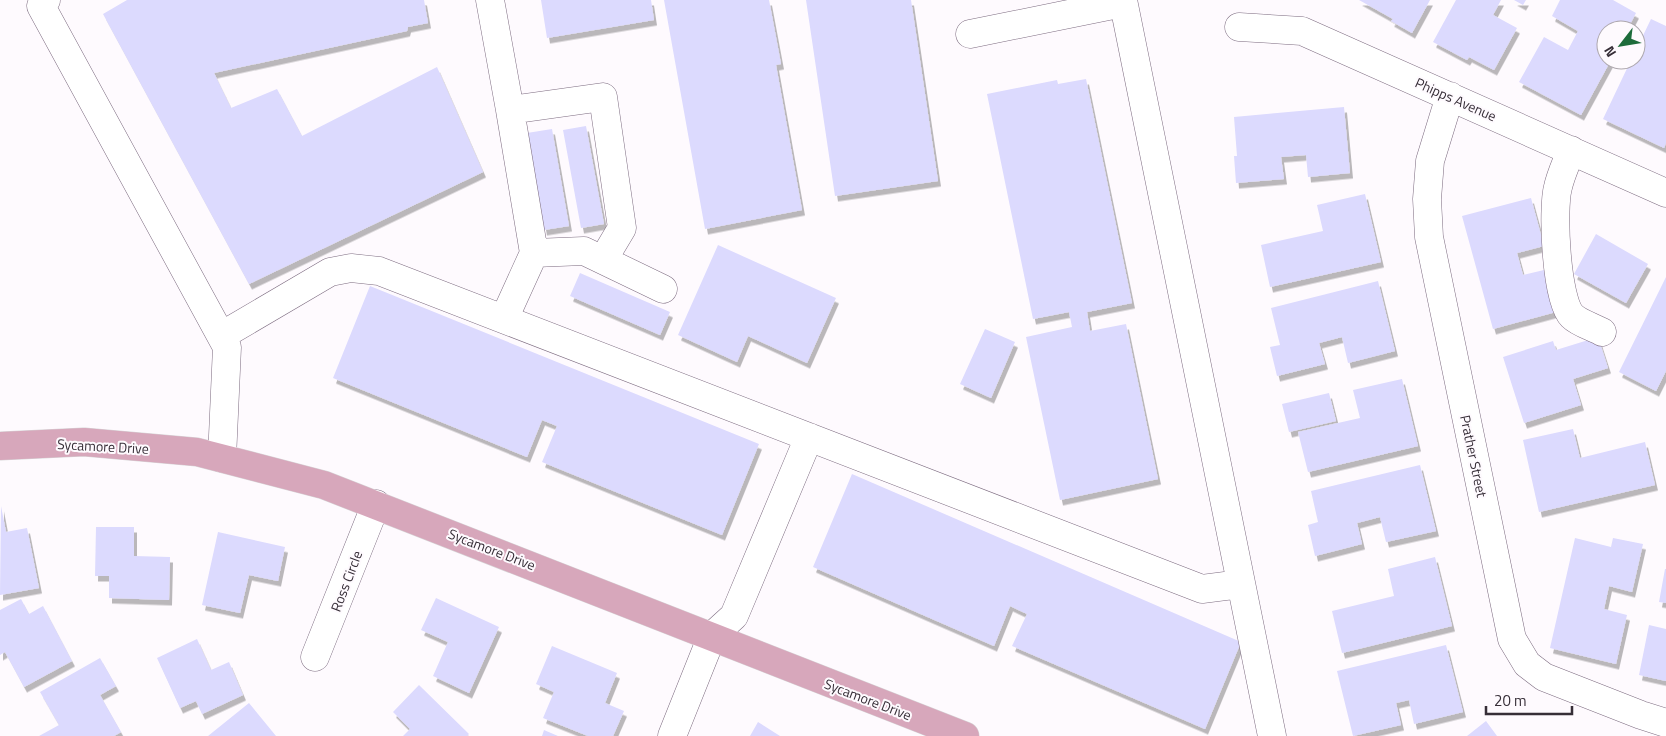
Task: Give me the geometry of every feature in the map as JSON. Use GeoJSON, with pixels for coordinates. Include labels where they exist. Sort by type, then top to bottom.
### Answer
{"type":"FeatureCollection","features":[{"type":"Feature","properties":{"kind":"main road","name":"Sycamore Drive"},"geometry":{"type":"LineString","coordinates":[[0,446],[84,442],[197,452],[324,485],[964,736]]}},
{"type":"Feature","properties":{"kind":"street"},"geometry":{"type":"LineString","coordinates":[[46,0],[41,6],[227,347],[222,458]]}},
{"type":"Feature","properties":{"kind":"street"},"geometry":{"type":"LineString","coordinates":[[490,0],[534,253],[504,320]]}},
{"type":"Feature","properties":{"kind":"street"},"geometry":{"type":"LineString","coordinates":[[970,34],[1123,1],[1272,736]]}},
{"type":"Feature","properties":{"kind":"street","name":"Phipps Avenue"},"geometry":{"type":"LineString","coordinates":[[1239,27],[1302,31],[1666,193]]}},
{"type":"Feature","properties":{"kind":"street","name":"Prather Street"},"geometry":{"type":"LineString","coordinates":[[1450,96],[1430,161],[1427,199],[1429,237],[1512,639],[1527,664],[1544,677],[1666,723]]}},
{"type":"Feature","properties":{"kind":"street"},"geometry":{"type":"LineString","coordinates":[[510,110],[603,97],[622,228],[603,260]]}},
{"type":"Feature","properties":{"kind":"street"},"geometry":{"type":"LineString","coordinates":[[1571,150],[1558,188],[1554,216],[1562,289],[1567,308],[1572,316],[1602,332]]}},
{"type":"Feature","properties":{"kind":"street"},"geometry":{"type":"LineString","coordinates":[[534,253],[584,251],[663,289]]}},
{"type":"Feature","properties":{"kind":"street"},"geometry":{"type":"LineString","coordinates":[[221,336],[330,272],[351,268],[380,271],[1202,589],[1241,584]]}},
{"type":"Feature","properties":{"kind":"street"},"geometry":{"type":"LineString","coordinates":[[672,736],[712,636],[734,616],[809,437]]}},
{"type":"Feature","properties":{"kind":"street","name":"Ross Circle"},"geometry":{"type":"LineString","coordinates":[[315,657],[376,504]]}},
{"type":"Feature","properties":{"kind":"building"},"geometry":{"type":"Polygon","coordinates":[[[127,0],[424,0],[428,23],[408,27],[407,31],[214,73],[231,108],[277,89],[302,136],[437,67],[483,172],[249,284],[103,14],[127,0]]]}},
{"type":"Feature","properties":{"kind":"building"},"geometry":{"type":"Polygon","coordinates":[[[541,0],[651,0],[654,20],[547,38],[541,0]]]}},
{"type":"Feature","properties":{"kind":"building"},"geometry":{"type":"Polygon","coordinates":[[[664,0],[769,0],[781,64],[776,65],[802,210],[705,229],[664,0]]]}},
{"type":"Feature","properties":{"kind":"building"},"geometry":{"type":"Polygon","coordinates":[[[806,0],[911,0],[938,181],[835,196],[806,0]]]}},
{"type":"Feature","properties":{"kind":"building"},"geometry":{"type":"Polygon","coordinates":[[[1359,0],[1430,0],[1412,33],[1391,21],[1393,19],[1359,0]]]}},
{"type":"Feature","properties":{"kind":"building"},"geometry":{"type":"Polygon","coordinates":[[[1456,0],[1501,0],[1493,15],[1517,28],[1494,70],[1469,57],[1467,60],[1433,42],[1456,0]]]}},
{"type":"Feature","properties":{"kind":"building"},"geometry":{"type":"Polygon","coordinates":[[[1514,0],[1526,0],[1523,5],[1514,0]]]}},
{"type":"Feature","properties":{"kind":"building"},"geometry":{"type":"Polygon","coordinates":[[[1560,0],[1613,0],[1636,13],[1632,20],[1596,20],[1596,70],[1606,70],[1581,115],[1519,82],[1544,37],[1568,50],[1578,31],[1552,16],[1560,0]]]}},
{"type":"Feature","properties":{"kind":"building"},"geometry":{"type":"Polygon","coordinates":[[[1651,19],[1666,26],[1666,143],[1664,148],[1603,119],[1626,70],[1646,70],[1646,29],[1651,19]]]}},
{"type":"Feature","properties":{"kind":"building"},"geometry":{"type":"Polygon","coordinates":[[[1086,79],[1132,303],[1087,312],[1090,331],[1126,324],[1158,479],[1060,500],[1026,337],[1072,327],[1069,312],[1033,319],[987,94],[1057,80],[1058,84],[1086,79]]]}},
{"type":"Feature","properties":{"kind":"building"},"geometry":{"type":"Polygon","coordinates":[[[1344,107],[1350,173],[1308,177],[1306,155],[1281,157],[1284,179],[1236,183],[1234,156],[1237,156],[1234,117],[1344,107]]]}},
{"type":"Feature","properties":{"kind":"building"},"geometry":{"type":"Polygon","coordinates":[[[586,126],[604,224],[581,228],[563,130],[586,126]]]}},
{"type":"Feature","properties":{"kind":"building"},"geometry":{"type":"Polygon","coordinates":[[[552,129],[569,226],[544,230],[527,133],[552,129]]]}},
{"type":"Feature","properties":{"kind":"building"},"geometry":{"type":"Polygon","coordinates":[[[1365,194],[1381,262],[1270,287],[1261,245],[1323,231],[1317,205],[1365,194]]]}},
{"type":"Feature","properties":{"kind":"building"},"geometry":{"type":"Polygon","coordinates":[[[1531,198],[1544,246],[1517,253],[1523,275],[1544,270],[1556,312],[1493,329],[1462,216],[1531,198]]]}},
{"type":"Feature","properties":{"kind":"building"},"geometry":{"type":"Polygon","coordinates":[[[1596,234],[1648,264],[1626,303],[1574,274],[1596,234]]]}},
{"type":"Feature","properties":{"kind":"building"},"geometry":{"type":"Polygon","coordinates":[[[718,245],[836,298],[807,363],[748,336],[737,362],[678,335],[718,245]]]}},
{"type":"Feature","properties":{"kind":"building"},"geometry":{"type":"Polygon","coordinates":[[[580,273],[670,312],[660,335],[570,296],[580,273]]]}},
{"type":"Feature","properties":{"kind":"building"},"geometry":{"type":"Polygon","coordinates":[[[1666,277],[1666,371],[1656,391],[1619,372],[1666,277]]]}},
{"type":"Feature","properties":{"kind":"building"},"geometry":{"type":"Polygon","coordinates":[[[1378,281],[1395,351],[1348,363],[1342,337],[1319,343],[1325,364],[1277,376],[1270,347],[1280,345],[1271,308],[1378,281]]]}},
{"type":"Feature","properties":{"kind":"building"},"geometry":{"type":"Polygon","coordinates":[[[370,286],[759,444],[722,535],[542,462],[557,426],[542,420],[527,457],[333,378],[370,286]]]}},
{"type":"Feature","properties":{"kind":"building"},"geometry":{"type":"Polygon","coordinates":[[[985,329],[1015,342],[991,398],[960,384],[985,329]]]}},
{"type":"Feature","properties":{"kind":"building"},"geometry":{"type":"Polygon","coordinates":[[[1598,337],[1608,368],[1573,379],[1581,405],[1524,423],[1503,357],[1553,341],[1556,350],[1598,337]]]}},
{"type":"Feature","properties":{"kind":"building"},"geometry":{"type":"Polygon","coordinates":[[[1402,379],[1418,446],[1308,472],[1298,432],[1360,418],[1353,390],[1402,379]]]}},
{"type":"Feature","properties":{"kind":"building"},"geometry":{"type":"Polygon","coordinates":[[[1329,393],[1336,421],[1289,432],[1282,404],[1329,393]]]}},
{"type":"Feature","properties":{"kind":"building"},"geometry":{"type":"Polygon","coordinates":[[[1573,429],[1580,458],[1645,442],[1655,485],[1539,512],[1523,440],[1573,429]]]}},
{"type":"Feature","properties":{"kind":"building"},"geometry":{"type":"Polygon","coordinates":[[[1420,465],[1436,531],[1386,542],[1380,517],[1357,523],[1362,544],[1315,556],[1308,525],[1318,522],[1311,491],[1420,465]]]}},
{"type":"Feature","properties":{"kind":"building"},"geometry":{"type":"Polygon","coordinates":[[[852,474],[1241,642],[1205,729],[1012,646],[1027,614],[1010,606],[994,646],[813,567],[852,474]]]}},
{"type":"Feature","properties":{"kind":"building"},"geometry":{"type":"Polygon","coordinates":[[[1,506],[6,532],[27,528],[39,588],[0,595],[1,506]]]}},
{"type":"Feature","properties":{"kind":"building"},"geometry":{"type":"Polygon","coordinates":[[[96,527],[134,527],[134,556],[170,557],[169,600],[109,598],[109,576],[95,576],[96,527]]]}},
{"type":"Feature","properties":{"kind":"building"},"geometry":{"type":"Polygon","coordinates":[[[218,532],[285,547],[278,581],[249,575],[240,613],[202,605],[218,532]]]}},
{"type":"Feature","properties":{"kind":"building"},"geometry":{"type":"Polygon","coordinates":[[[1575,538],[1611,547],[1613,538],[1643,544],[1632,592],[1609,586],[1604,609],[1627,615],[1616,664],[1550,648],[1575,538]]]}},
{"type":"Feature","properties":{"kind":"building"},"geometry":{"type":"Polygon","coordinates":[[[1435,557],[1452,626],[1342,653],[1332,611],[1394,596],[1388,569],[1435,557]]]}},
{"type":"Feature","properties":{"kind":"building"},"geometry":{"type":"Polygon","coordinates":[[[1666,569],[1666,603],[1659,602],[1666,569]]]}},
{"type":"Feature","properties":{"kind":"building"},"geometry":{"type":"Polygon","coordinates":[[[436,598],[499,627],[469,693],[433,676],[448,642],[421,630],[436,598]]]}},
{"type":"Feature","properties":{"kind":"building"},"geometry":{"type":"Polygon","coordinates":[[[21,599],[29,614],[43,606],[72,661],[24,687],[5,652],[0,655],[0,610],[21,599]]]}},
{"type":"Feature","properties":{"kind":"building"},"geometry":{"type":"Polygon","coordinates":[[[1649,625],[1666,629],[1666,681],[1639,675],[1649,625]]]}},
{"type":"Feature","properties":{"kind":"building"},"geometry":{"type":"Polygon","coordinates":[[[197,639],[211,670],[229,662],[243,695],[202,714],[196,701],[180,708],[157,658],[197,639]]]}},
{"type":"Feature","properties":{"kind":"building"},"geometry":{"type":"Polygon","coordinates":[[[1446,645],[1463,712],[1414,724],[1409,700],[1396,703],[1401,725],[1353,736],[1337,671],[1446,645]]]}},
{"type":"Feature","properties":{"kind":"building"},"geometry":{"type":"Polygon","coordinates":[[[552,646],[617,673],[605,703],[624,711],[613,736],[588,736],[543,718],[554,692],[536,684],[552,646]]]}},
{"type":"Feature","properties":{"kind":"building"},"geometry":{"type":"Polygon","coordinates":[[[100,658],[116,686],[100,695],[121,732],[114,736],[39,736],[59,725],[40,692],[100,658]]]}},
{"type":"Feature","properties":{"kind":"building"},"geometry":{"type":"Polygon","coordinates":[[[419,685],[469,734],[467,736],[403,736],[410,729],[393,712],[419,685]]]}},
{"type":"Feature","properties":{"kind":"building"},"geometry":{"type":"Polygon","coordinates":[[[249,703],[276,736],[208,736],[249,703]]]}},
{"type":"Feature","properties":{"kind":"building"},"geometry":{"type":"Polygon","coordinates":[[[1486,721],[1497,736],[1467,736],[1486,721]]]}},
{"type":"Feature","properties":{"kind":"building"},"geometry":{"type":"Polygon","coordinates":[[[758,722],[780,736],[750,736],[758,722]]]}},
{"type":"Feature","properties":{"kind":"building"},"geometry":{"type":"Polygon","coordinates":[[[544,730],[558,736],[542,736],[544,730]]]}}]}
